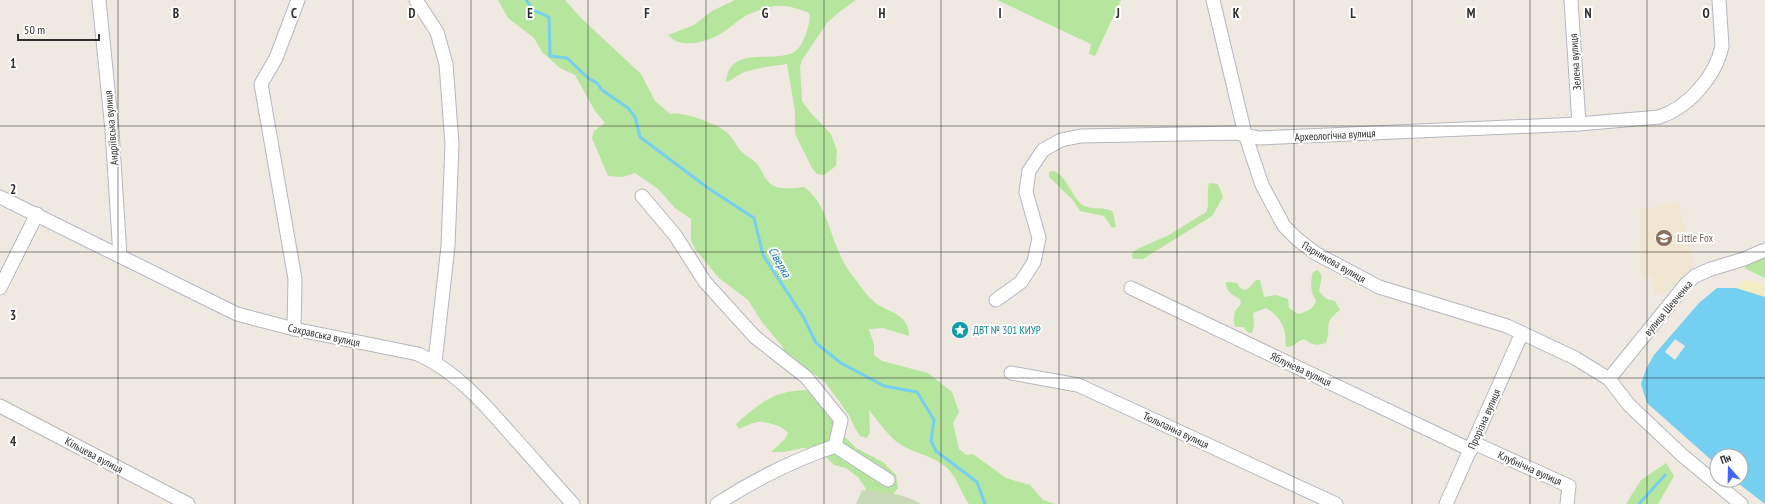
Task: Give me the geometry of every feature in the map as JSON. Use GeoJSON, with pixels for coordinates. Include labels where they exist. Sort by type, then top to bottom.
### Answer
{"type":"FeatureCollection","features":[{"type":"Feature","properties":{"kind":"street","name":"Андріївська вулиця"},"geometry":{"type":"LineString","coordinates":[[99,0],[112,130],[120,256]]}},
{"type":"Feature","properties":{"kind":"street"},"geometry":{"type":"LineString","coordinates":[[294,329],[295,279],[261,84],[276,58],[298,0]]}},
{"type":"Feature","properties":{"kind":"street"},"geometry":{"type":"LineString","coordinates":[[416,0],[437,32],[446,64],[452,144],[448,246],[435,362]]}},
{"type":"Feature","properties":{"kind":"street","name":"Парникова вулиця"},"geometry":{"type":"LineString","coordinates":[[1213,0],[1245,134],[1262,185],[1284,226],[1296,239],[1315,253],[1379,287],[1506,326],[1575,358],[1609,380],[1629,405],[1682,455],[1741,504]]}},
{"type":"Feature","properties":{"kind":"street","name":"Зелена вулиця"},"geometry":{"type":"LineString","coordinates":[[1571,0],[1579,124]]}},
{"type":"Feature","properties":{"kind":"street","name":"Археологічна вулиця"},"geometry":{"type":"LineString","coordinates":[[996,300],[1020,282],[1034,262],[1039,238],[1026,192],[1029,171],[1043,150],[1061,140],[1081,136],[1245,134],[1259,138],[1579,124],[1659,117],[1670,114],[1687,101],[1706,81],[1721,52],[1722,46],[1719,0]]}},
{"type":"Feature","properties":{"kind":"street"},"geometry":{"type":"LineString","coordinates":[[642,196],[675,235],[705,282],[755,337],[806,377],[841,420],[835,446]]}},
{"type":"Feature","properties":{"kind":"street","name":"Сахравська вулиця"},"geometry":{"type":"LineString","coordinates":[[0,197],[237,314],[294,329],[418,354],[435,362],[456,377],[476,395],[573,504]]}},
{"type":"Feature","properties":{"kind":"street"},"geometry":{"type":"LineString","coordinates":[[0,288],[37,214]]}},
{"type":"Feature","properties":{"kind":"street","name":"вулиця Шевченка"},"geometry":{"type":"LineString","coordinates":[[1609,380],[1686,284],[1695,276],[1765,250]]}},
{"type":"Feature","properties":{"kind":"street","name":"Яблунева вулиця"},"geometry":{"type":"LineString","coordinates":[[1131,288],[1472,446]]}},
{"type":"Feature","properties":{"kind":"street","name":"Прорізна вулиця"},"geometry":{"type":"LineString","coordinates":[[1446,504],[1522,333]]}},
{"type":"Feature","properties":{"kind":"street","name":"Тюльпанна вулиця"},"geometry":{"type":"LineString","coordinates":[[1011,373],[1078,385],[1336,504]]}},
{"type":"Feature","properties":{"kind":"street","name":"Кільцева вулиця"},"geometry":{"type":"LineString","coordinates":[[0,406],[188,504]]}},
{"type":"Feature","properties":{"kind":"street"},"geometry":{"type":"LineString","coordinates":[[835,446],[888,480]]}},
{"type":"Feature","properties":{"kind":"street"},"geometry":{"type":"LineString","coordinates":[[717,504],[740,488],[808,456],[835,446]]}},
{"type":"Feature","properties":{"kind":"street","name":"Клубнічна вулиця"},"geometry":{"type":"LineString","coordinates":[[1472,446],[1569,486],[1567,504]]}},
{"type":"Feature","properties":{"kind":"shaded area","name":"Little Fox"},"geometry":{"type":"Polygon","coordinates":[[[1678,202],[1695,266],[1664,293],[1655,295],[1651,276],[1642,279],[1640,210],[1678,202]]]}},
{"type":"Feature","properties":{"kind":"green space"},"geometry":{"type":"Polygon","coordinates":[[[498,0],[565,0],[581,18],[641,74],[655,101],[670,114],[675,113],[689,116],[704,120],[717,126],[725,131],[742,152],[755,162],[771,184],[777,187],[785,188],[804,187],[811,193],[823,210],[838,250],[850,272],[871,299],[904,320],[909,330],[909,336],[883,328],[869,329],[874,345],[874,355],[882,361],[928,373],[952,392],[959,412],[953,423],[959,449],[966,455],[973,454],[1006,478],[1030,485],[1043,500],[1055,504],[969,504],[954,476],[947,468],[937,461],[908,449],[898,443],[884,430],[869,410],[870,432],[867,438],[860,436],[849,415],[825,382],[814,374],[800,369],[787,359],[782,346],[762,322],[748,300],[719,278],[695,249],[691,240],[691,219],[675,208],[658,189],[635,173],[623,177],[608,176],[592,138],[594,131],[605,123],[595,111],[575,75],[560,68],[542,52],[534,38],[508,18],[498,0]]]}},
{"type":"Feature","properties":{"kind":"green space"},"geometry":{"type":"Polygon","coordinates":[[[735,0],[856,0],[827,23],[802,60],[800,67],[802,101],[810,112],[831,134],[837,151],[836,166],[824,175],[817,174],[812,168],[795,134],[795,111],[787,64],[748,71],[726,82],[729,70],[735,63],[744,59],[785,55],[796,51],[802,44],[806,34],[810,16],[809,13],[789,7],[773,6],[747,15],[722,33],[701,42],[679,42],[673,40],[668,35],[694,25],[712,11],[735,0]]]}},
{"type":"Feature","properties":{"kind":"green space"},"geometry":{"type":"Polygon","coordinates":[[[997,0],[1121,0],[1095,56],[1089,54],[1091,44],[997,0]]]}},
{"type":"Feature","properties":{"kind":"green space"},"geometry":{"type":"Polygon","coordinates":[[[1054,171],[1062,177],[1080,203],[1084,206],[1105,209],[1113,212],[1116,227],[1112,228],[1104,216],[1080,211],[1072,199],[1049,177],[1049,172],[1054,171]]]}},
{"type":"Feature","properties":{"kind":"green space"},"geometry":{"type":"Polygon","coordinates":[[[1209,183],[1218,184],[1223,197],[1212,216],[1143,259],[1133,259],[1132,254],[1135,250],[1169,235],[1206,212],[1208,206],[1209,183]]]}},
{"type":"Feature","properties":{"kind":"green space"},"geometry":{"type":"Polygon","coordinates":[[[1765,254],[1765,278],[1746,269],[1744,266],[1765,254]]]}},
{"type":"Feature","properties":{"kind":"green space"},"geometry":{"type":"Polygon","coordinates":[[[1318,270],[1322,276],[1319,291],[1326,299],[1335,301],[1340,310],[1334,314],[1329,322],[1326,343],[1314,344],[1309,343],[1304,339],[1292,346],[1287,347],[1281,322],[1273,312],[1266,308],[1253,313],[1254,325],[1252,333],[1249,333],[1243,327],[1235,327],[1234,315],[1236,309],[1241,304],[1240,299],[1228,291],[1226,282],[1237,283],[1240,288],[1245,290],[1249,288],[1256,280],[1260,280],[1264,297],[1276,295],[1288,299],[1289,308],[1298,314],[1309,310],[1315,304],[1316,301],[1311,287],[1311,280],[1313,272],[1318,270]]]}},
{"type":"Feature","properties":{"kind":"green space"},"geometry":{"type":"Polygon","coordinates":[[[806,390],[813,393],[831,416],[840,432],[856,448],[883,462],[896,475],[898,488],[887,501],[865,504],[866,489],[858,477],[846,468],[834,465],[819,450],[803,448],[784,452],[771,452],[785,439],[788,433],[779,426],[765,422],[757,422],[739,429],[736,424],[760,404],[776,396],[806,390]]]}},
{"type":"Feature","properties":{"kind":"green space"},"geometry":{"type":"Polygon","coordinates":[[[1666,463],[1674,476],[1658,504],[1626,504],[1641,480],[1666,463]]]}},
{"type":"Feature","properties":{"kind":"green space"},"geometry":{"type":"Polygon","coordinates":[[[862,490],[900,495],[921,504],[856,504],[862,490]]]}},
{"type":"Feature","properties":{"kind":"sand"},"geometry":{"type":"Polygon","coordinates":[[[1744,280],[1765,283],[1765,297],[1736,288],[1744,280]]]}},
{"type":"Feature","properties":{"kind":"water"},"geometry":{"type":"Polygon","coordinates":[[[1717,288],[1736,288],[1765,297],[1765,504],[1744,488],[1749,488],[1749,448],[1709,448],[1709,458],[1647,403],[1641,384],[1646,369],[1654,355],[1699,303],[1717,288]],[[1675,339],[1665,352],[1675,360],[1685,346],[1675,339]]]}},
{"type":"Feature","properties":{"kind":"waterway","name":"Сіверка"},"geometry":{"type":"LineString","coordinates":[[526,0],[533,10],[549,17],[550,56],[567,58],[588,78],[597,83],[602,90],[628,108],[635,117],[640,137],[708,188],[754,218],[763,255],[804,318],[816,343],[841,363],[884,386],[917,392],[934,420],[931,441],[936,451],[977,482],[985,504]]}},
{"type":"Feature","properties":{"kind":"waterway"},"geometry":{"type":"LineString","coordinates":[[1639,504],[1665,475]]}},
{"type":"Feature","properties":{"kind":"place","name":"Little Fox"},"geometry":{"type":"Point","coordinates":[1664,238]}},
{"type":"Feature","properties":{"kind":"place","name":"ДВТ № 301 КИУР"},"geometry":{"type":"Point","coordinates":[960,330]}}]}
